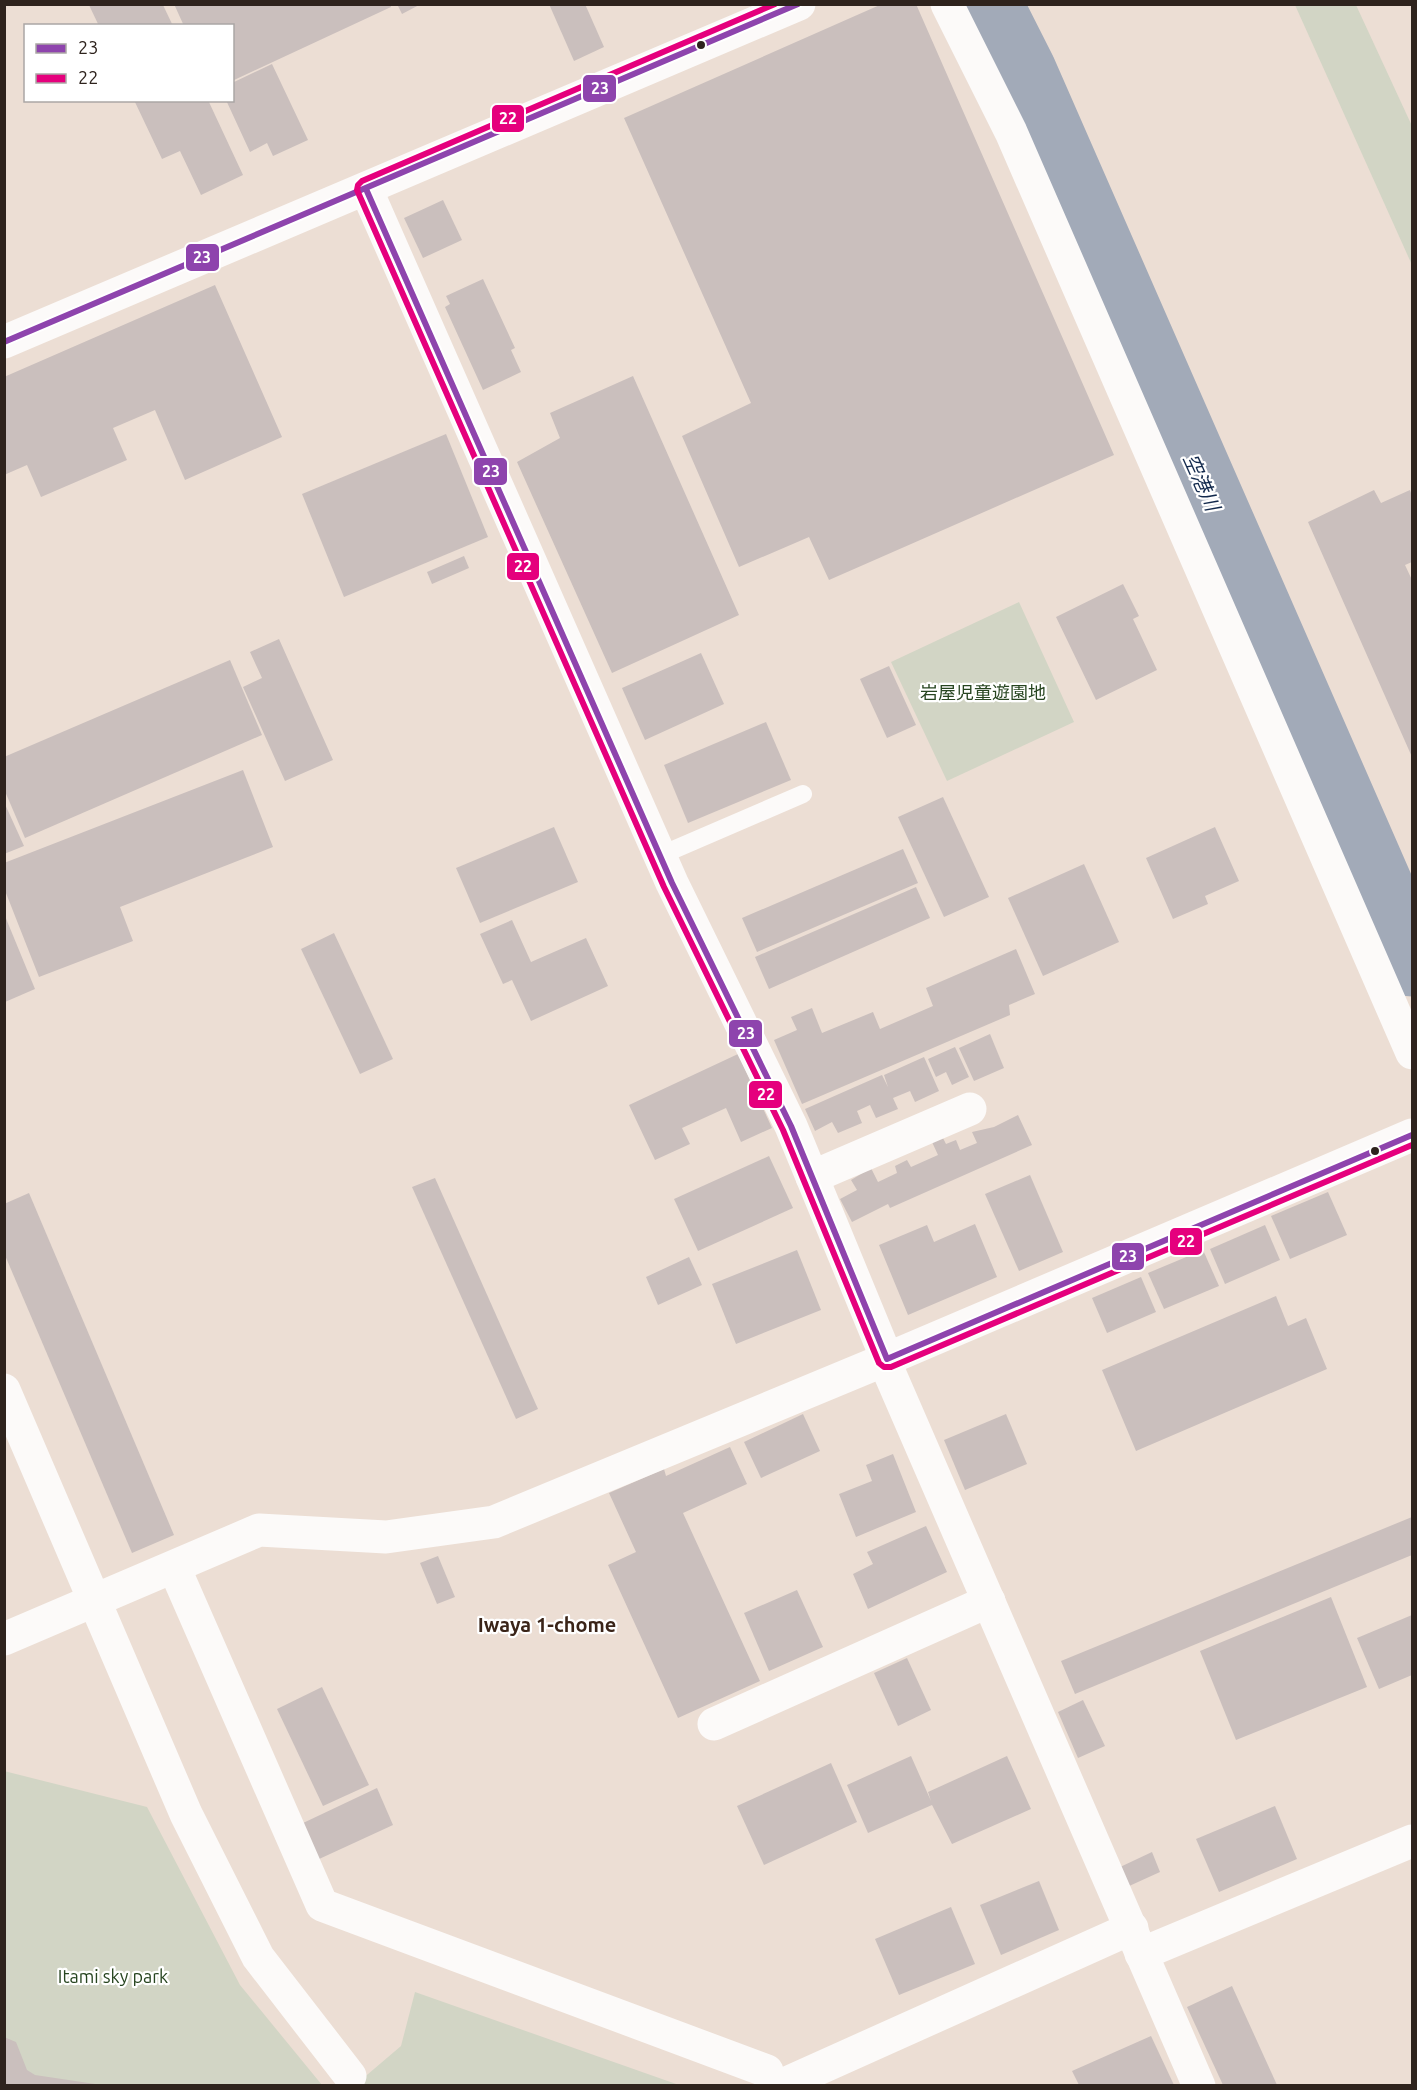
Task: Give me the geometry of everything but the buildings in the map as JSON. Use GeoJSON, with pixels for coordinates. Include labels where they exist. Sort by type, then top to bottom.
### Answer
{"type":"FeatureCollection","features":[{"type":"Feature","properties":{"kind":"street"},"geometry":{"type":"LineString","coordinates":[[4,342],[799,4]]}},
{"type":"Feature","properties":{"kind":"street"},"geometry":{"type":"LineString","coordinates":[[947,4],[1015,143],[1413,1053]]}},
{"type":"Feature","properties":{"kind":"street"},"geometry":{"type":"LineString","coordinates":[[366,189],[660,856],[791,1126],[887,1359],[890,1374],[1199,2085]]}},
{"type":"Feature","properties":{"kind":"street"},"geometry":{"type":"LineString","coordinates":[[812,1177],[970,1109]]}},
{"type":"Feature","properties":{"kind":"street"},"geometry":{"type":"LineString","coordinates":[[4,1639],[260,1530],[386,1537],[494,1522],[887,1359],[1413,1135]]}},
{"type":"Feature","properties":{"kind":"street"},"geometry":{"type":"LineString","coordinates":[[4,1390],[186,1814],[258,1957],[350,2076]]}},
{"type":"Feature","properties":{"kind":"street"},"geometry":{"type":"LineString","coordinates":[[174,1566],[322,1905],[773,2078],[1136,1941],[1413,1841]]}},
{"type":"Feature","properties":{"kind":"street"},"geometry":{"type":"LineString","coordinates":[[714,1724],[989,1601]]}},
{"type":"Feature","properties":{"kind":"lane"},"geometry":{"type":"LineString","coordinates":[[660,856],[803,794]]}},
{"type":"Feature","properties":{"kind":"green space"},"geometry":{"type":"Polygon","coordinates":[[[1295,5],[1356,5],[1412,126],[1412,265],[1295,5]]]}},
{"type":"Feature","properties":{"kind":"green space","name":"岩屋児童遊園地"},"geometry":{"type":"Polygon","coordinates":[[[1019,602],[1074,722],[947,781],[891,662],[1019,602]]]}},
{"type":"Feature","properties":{"kind":"green space","name":"Itami sky park"},"geometry":{"type":"Polygon","coordinates":[[[4,1771],[147,1807],[240,1985],[322,2085],[5,2085],[4,1771]]]}},
{"type":"Feature","properties":{"kind":"green space"},"geometry":{"type":"Polygon","coordinates":[[[415,1992],[679,2085],[354,2086],[401,2046],[415,1992]]]}},
{"type":"Feature","properties":{"kind":"waterway","name":"空港川"},"geometry":{"type":"LineString","coordinates":[[988,4],[1022,71],[1412,962]]}},
{"type":"Feature","properties":{"kind":"transit line","name":"22"},"geometry":{"type":"LineString","coordinates":[[775,4],[362,181],[357,190],[664,887],[783,1130],[879,1363],[884,1367],[891,1367],[1412,1145]]}},
{"type":"Feature","properties":{"kind":"transit line","name":"23"},"geometry":{"type":"LineString","coordinates":[[4,342],[798,4]]}},
{"type":"Feature","properties":{"kind":"transit line","name":"23"},"geometry":{"type":"LineString","coordinates":[[366,189],[672,883],[791,1126],[887,1359],[1412,1135]]}},
{"type":"Feature","properties":{"kind":"district","name":"Iwaya 1-chome"},"geometry":{"type":"Point","coordinates":[547,1624]}}]}
